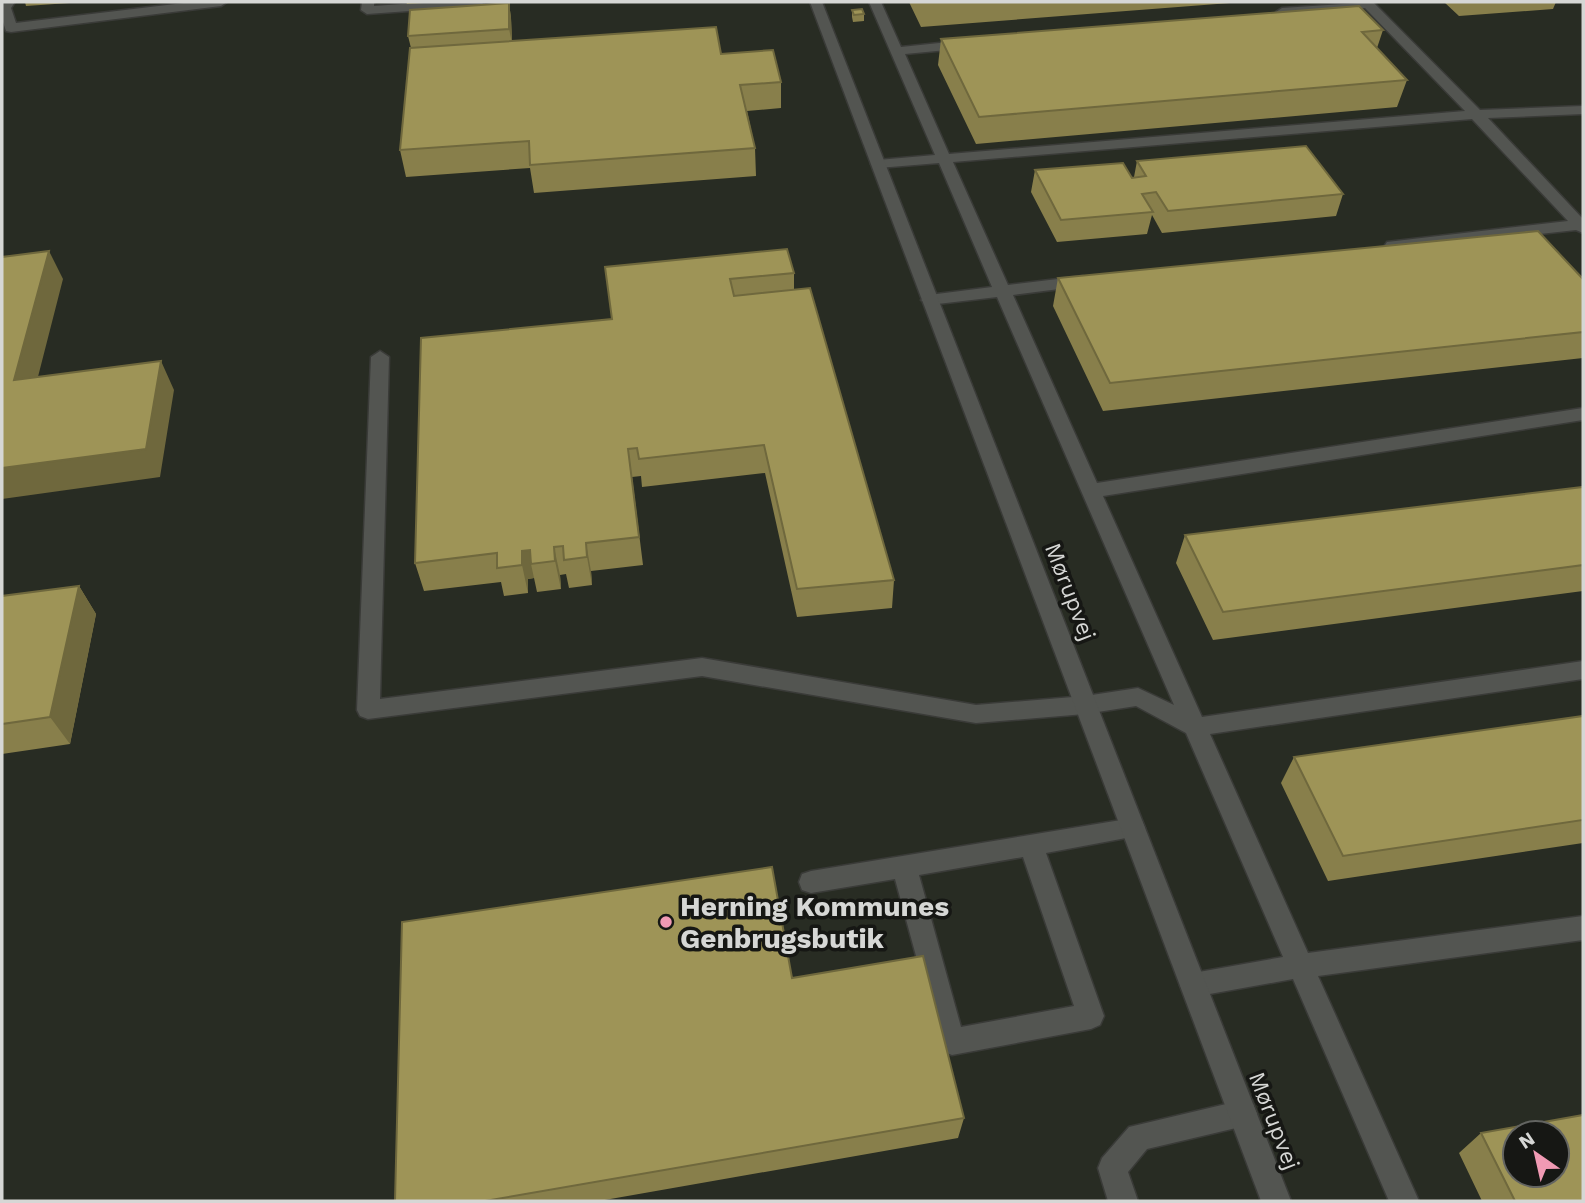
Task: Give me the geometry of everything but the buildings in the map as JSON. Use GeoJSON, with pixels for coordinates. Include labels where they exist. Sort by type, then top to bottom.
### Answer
{"type":"FeatureCollection","features":[{"type":"Feature","properties":{"kind":"street"},"geometry":{"type":"LineString","coordinates":[[9,2],[5,8],[11,28],[221,2]]}},
{"type":"Feature","properties":{"kind":"street"},"geometry":{"type":"LineString","coordinates":[[368,2],[367,10],[480,2]]}},
{"type":"Feature","properties":{"kind":"street","name":"Mørupvej"},"geometry":{"type":"LineString","coordinates":[[816,2],[1276,1201]]}},
{"type":"Feature","properties":{"kind":"street"},"geometry":{"type":"LineString","coordinates":[[875,2],[1404,1201]]}},
{"type":"Feature","properties":{"kind":"street"},"geometry":{"type":"LineString","coordinates":[[1271,13],[1367,3],[1582,225]]}},
{"type":"Feature","properties":{"kind":"street"},"geometry":{"type":"LineString","coordinates":[[897,51],[980,43]]}},
{"type":"Feature","properties":{"kind":"street"},"geometry":{"type":"LineString","coordinates":[[878,164],[1476,114],[1583,110]]}},
{"type":"Feature","properties":{"kind":"street"},"geometry":{"type":"LineString","coordinates":[[1373,248],[1582,225]]}},
{"type":"Feature","properties":{"kind":"street"},"geometry":{"type":"LineString","coordinates":[[929,300],[1098,279]]}},
{"type":"Feature","properties":{"kind":"street"},"geometry":{"type":"LineString","coordinates":[[380,357],[368,710],[702,667],[976,714],[1085,705],[1138,697],[1195,727],[1583,670]]}},
{"type":"Feature","properties":{"kind":"street"},"geometry":{"type":"LineString","coordinates":[[1091,491],[1583,414]]}},
{"type":"Feature","properties":{"kind":"street"},"geometry":{"type":"LineString","coordinates":[[811,882],[1133,828]]}},
{"type":"Feature","properties":{"kind":"street"},"geometry":{"type":"LineString","coordinates":[[904,866],[952,1042],[1091,1016],[1031,844]]}},
{"type":"Feature","properties":{"kind":"street"},"geometry":{"type":"LineString","coordinates":[[1193,985],[1300,966],[1583,928]]}},
{"type":"Feature","properties":{"kind":"street"},"geometry":{"type":"LineString","coordinates":[[1123,1201],[1112,1168],[1139,1137],[1243,1114]]}},
{"type":"Feature","properties":{"kind":"shaded area"},"geometry":{"type":"Polygon","coordinates":[[[2,2],[1583,2],[1583,1201],[2,1201],[2,2]]]}},
{"type":"Feature","properties":{"kind":"place","name":"Herning Kommunes Genbrugsbutik"},"geometry":{"type":"Point","coordinates":[666,922]}}]}
